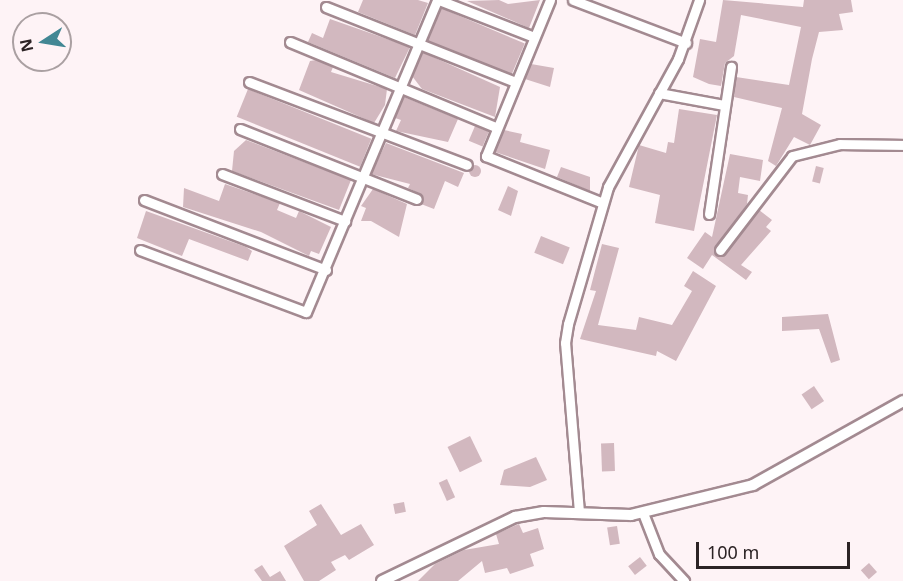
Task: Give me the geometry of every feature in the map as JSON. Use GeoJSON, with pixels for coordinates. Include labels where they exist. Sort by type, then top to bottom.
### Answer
{"type":"FeatureCollection","features":[{"type":"Feature","properties":{"kind":"street"},"geometry":{"type":"LineString","coordinates":[[140,250],[300,312],[311,308],[418,43],[438,0],[534,37]]}},
{"type":"Feature","properties":{"kind":"street"},"geometry":{"type":"LineString","coordinates":[[550,0],[495,127],[486,154],[490,162],[603,203]]}},
{"type":"Feature","properties":{"kind":"street"},"geometry":{"type":"LineString","coordinates":[[573,0],[686,43]]}},
{"type":"Feature","properties":{"kind":"street"},"geometry":{"type":"LineString","coordinates":[[579,512],[565,343],[603,203],[686,43],[699,0]]}},
{"type":"Feature","properties":{"kind":"street"},"geometry":{"type":"LineString","coordinates":[[326,7],[515,82]]}},
{"type":"Feature","properties":{"kind":"street"},"geometry":{"type":"LineString","coordinates":[[290,42],[401,86],[495,127]]}},
{"type":"Feature","properties":{"kind":"street"},"geometry":{"type":"LineString","coordinates":[[710,214],[731,67]]}},
{"type":"Feature","properties":{"kind":"street"},"geometry":{"type":"LineString","coordinates":[[249,82],[467,165]]}},
{"type":"Feature","properties":{"kind":"street"},"geometry":{"type":"LineString","coordinates":[[659,93],[724,105]]}},
{"type":"Feature","properties":{"kind":"street"},"geometry":{"type":"LineString","coordinates":[[240,129],[417,200]]}},
{"type":"Feature","properties":{"kind":"street"},"geometry":{"type":"LineString","coordinates":[[720,250],[792,156],[824,146],[903,145]]}},
{"type":"Feature","properties":{"kind":"street"},"geometry":{"type":"LineString","coordinates":[[222,174],[345,221]]}},
{"type":"Feature","properties":{"kind":"street"},"geometry":{"type":"LineString","coordinates":[[144,200],[326,270]]}},
{"type":"Feature","properties":{"kind":"street"},"geometry":{"type":"LineString","coordinates":[[382,581],[490,524],[529,514],[643,513],[753,485],[903,401]]}},
{"type":"Feature","properties":{"kind":"street"},"geometry":{"type":"LineString","coordinates":[[643,513],[659,554],[681,580]]}},
{"type":"Feature","properties":{"kind":"building"},"geometry":{"type":"Polygon","coordinates":[[[363,0],[418,0],[428,3],[415,35],[358,12],[363,0]]]}},
{"type":"Feature","properties":{"kind":"building"},"geometry":{"type":"Polygon","coordinates":[[[499,0],[508,4],[540,0],[529,28],[467,1],[499,0]]]}},
{"type":"Feature","properties":{"kind":"building"},"geometry":{"type":"Polygon","coordinates":[[[723,0],[803,7],[804,0],[851,0],[853,12],[839,14],[843,30],[819,32],[812,59],[802,114],[821,125],[810,145],[794,137],[776,166],[768,161],[782,108],[734,97],[736,77],[789,85],[801,27],[741,15],[734,56],[725,63],[721,86],[709,84],[693,77],[700,39],[716,42],[723,0]]]}},
{"type":"Feature","properties":{"kind":"building"},"geometry":{"type":"Polygon","coordinates":[[[441,8],[525,44],[511,76],[427,40],[441,8]]]}},
{"type":"Feature","properties":{"kind":"building"},"geometry":{"type":"Polygon","coordinates":[[[330,19],[410,47],[395,78],[308,42],[312,33],[323,38],[330,19]]]}},
{"type":"Feature","properties":{"kind":"building"},"geometry":{"type":"Polygon","coordinates":[[[422,52],[500,87],[495,117],[422,89],[412,76],[422,52]]]}},
{"type":"Feature","properties":{"kind":"building"},"geometry":{"type":"Polygon","coordinates":[[[316,60],[333,67],[331,72],[387,89],[385,105],[374,123],[299,90],[310,61],[316,60]]]}},
{"type":"Feature","properties":{"kind":"building"},"geometry":{"type":"Polygon","coordinates":[[[531,64],[554,68],[550,87],[525,79],[531,64]]]}},
{"type":"Feature","properties":{"kind":"building"},"geometry":{"type":"Polygon","coordinates":[[[248,89],[371,139],[360,167],[237,117],[248,89]]]}},
{"type":"Feature","properties":{"kind":"building"},"geometry":{"type":"Polygon","coordinates":[[[404,97],[458,119],[448,142],[396,131],[401,120],[395,118],[404,97]]]}},
{"type":"Feature","properties":{"kind":"building"},"geometry":{"type":"Polygon","coordinates":[[[679,109],[717,115],[694,231],[655,223],[660,195],[629,187],[639,145],[666,153],[668,142],[674,143],[679,109]]]}},
{"type":"Feature","properties":{"kind":"building"},"geometry":{"type":"Polygon","coordinates":[[[475,126],[489,132],[483,147],[469,141],[475,126]]]}},
{"type":"Feature","properties":{"kind":"building"},"geometry":{"type":"Polygon","coordinates":[[[504,130],[522,134],[520,142],[550,150],[545,169],[495,152],[504,130]]]}},
{"type":"Feature","properties":{"kind":"building"},"geometry":{"type":"Polygon","coordinates":[[[246,140],[351,180],[339,210],[232,171],[234,151],[246,140]]]}},
{"type":"Feature","properties":{"kind":"building"},"geometry":{"type":"Polygon","coordinates":[[[386,143],[464,173],[458,187],[445,181],[434,209],[421,204],[423,195],[408,188],[410,184],[371,174],[386,143]]]}},
{"type":"Feature","properties":{"kind":"building"},"geometry":{"type":"Polygon","coordinates":[[[730,154],[763,160],[760,181],[740,177],[738,193],[748,195],[747,204],[714,253],[725,255],[759,210],[772,220],[766,227],[771,231],[741,265],[752,272],[746,280],[712,255],[703,269],[687,258],[705,232],[712,237],[730,154]]]}},
{"type":"Feature","properties":{"kind":"building"},"geometry":{"type":"Polygon","coordinates":[[[475,165],[481,171],[475,177],[469,171],[475,165]]]}},
{"type":"Feature","properties":{"kind":"building"},"geometry":{"type":"Polygon","coordinates":[[[816,166],[824,168],[820,183],[812,182],[816,166]]]}},
{"type":"Feature","properties":{"kind":"building"},"geometry":{"type":"Polygon","coordinates":[[[561,167],[590,177],[590,191],[557,177],[561,167]]]}},
{"type":"Feature","properties":{"kind":"building"},"geometry":{"type":"Polygon","coordinates":[[[225,184],[280,203],[277,210],[296,218],[299,211],[331,227],[319,254],[311,251],[309,256],[261,232],[183,207],[184,188],[219,201],[225,184]]]}},
{"type":"Feature","properties":{"kind":"building"},"geometry":{"type":"Polygon","coordinates":[[[508,186],[518,191],[511,216],[498,210],[508,186]]]}},
{"type":"Feature","properties":{"kind":"building"},"geometry":{"type":"Polygon","coordinates":[[[373,189],[407,204],[399,237],[371,221],[361,221],[366,208],[361,206],[373,189]]]}},
{"type":"Feature","properties":{"kind":"building"},"geometry":{"type":"Polygon","coordinates":[[[146,211],[246,247],[252,251],[248,261],[189,239],[182,256],[137,238],[146,211]]]}},
{"type":"Feature","properties":{"kind":"building"},"geometry":{"type":"Polygon","coordinates":[[[541,236],[570,248],[563,264],[534,253],[541,236]]]}},
{"type":"Feature","properties":{"kind":"building"},"geometry":{"type":"Polygon","coordinates":[[[602,244],[619,248],[598,325],[636,330],[639,317],[672,325],[692,291],[684,286],[693,271],[716,286],[676,361],[657,351],[656,356],[580,339],[596,291],[590,290],[602,244]]]}},
{"type":"Feature","properties":{"kind":"building"},"geometry":{"type":"Polygon","coordinates":[[[828,314],[840,360],[831,363],[819,329],[782,331],[782,317],[828,314]]]}},
{"type":"Feature","properties":{"kind":"building"},"geometry":{"type":"Polygon","coordinates":[[[814,386],[824,401],[812,409],[802,394],[814,386]]]}},
{"type":"Feature","properties":{"kind":"building"},"geometry":{"type":"Polygon","coordinates":[[[470,436],[482,461],[460,472],[448,447],[470,436]]]}},
{"type":"Feature","properties":{"kind":"building"},"geometry":{"type":"Polygon","coordinates":[[[601,443],[614,443],[615,471],[602,471],[601,443]]]}},
{"type":"Feature","properties":{"kind":"building"},"geometry":{"type":"Polygon","coordinates":[[[536,457],[547,480],[530,487],[500,485],[504,470],[536,457]]]}},
{"type":"Feature","properties":{"kind":"building"},"geometry":{"type":"Polygon","coordinates":[[[447,479],[455,497],[447,501],[439,483],[447,479]]]}},
{"type":"Feature","properties":{"kind":"building"},"geometry":{"type":"Polygon","coordinates":[[[404,502],[406,512],[395,514],[393,504],[404,502]]]}},
{"type":"Feature","properties":{"kind":"building"},"geometry":{"type":"Polygon","coordinates":[[[321,504],[341,535],[361,524],[374,545],[349,560],[345,555],[331,562],[336,570],[319,581],[304,581],[284,546],[317,525],[309,511],[321,504]]]}},
{"type":"Feature","properties":{"kind":"building"},"geometry":{"type":"Polygon","coordinates":[[[519,524],[523,533],[538,528],[544,549],[530,554],[534,566],[510,574],[507,568],[485,573],[482,561],[458,581],[418,581],[435,564],[464,550],[499,544],[496,534],[519,524]]]}},
{"type":"Feature","properties":{"kind":"building"},"geometry":{"type":"Polygon","coordinates":[[[617,526],[620,544],[610,545],[607,528],[617,526]]]}},
{"type":"Feature","properties":{"kind":"building"},"geometry":{"type":"Polygon","coordinates":[[[640,557],[647,566],[635,575],[628,566],[640,557]]]}},
{"type":"Feature","properties":{"kind":"building"},"geometry":{"type":"Polygon","coordinates":[[[869,563],[877,572],[869,579],[861,570],[869,563]]]}},
{"type":"Feature","properties":{"kind":"building"},"geometry":{"type":"Polygon","coordinates":[[[262,565],[270,577],[280,571],[286,581],[262,581],[254,570],[262,565]]]}}]}
